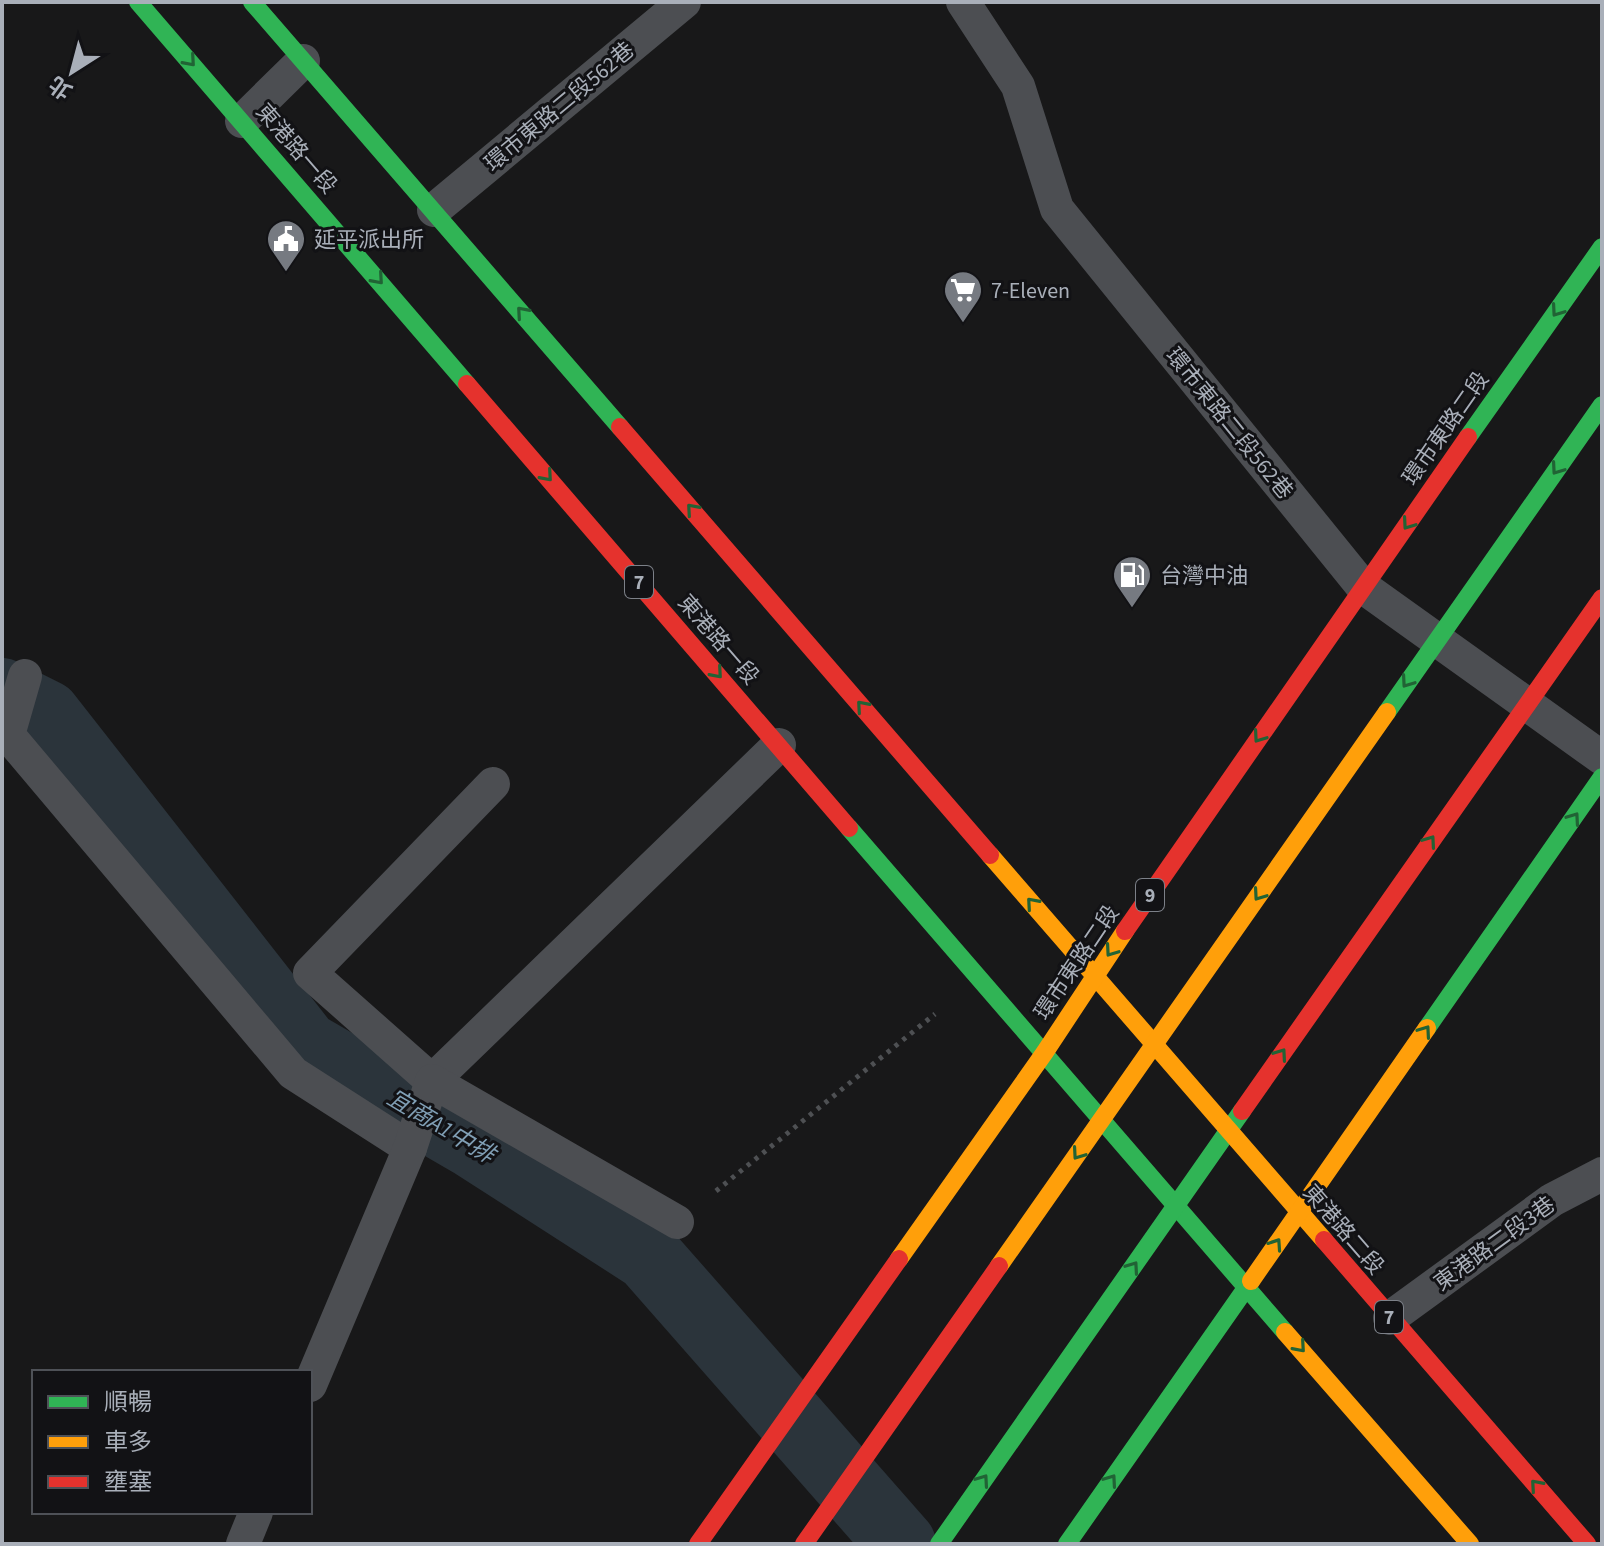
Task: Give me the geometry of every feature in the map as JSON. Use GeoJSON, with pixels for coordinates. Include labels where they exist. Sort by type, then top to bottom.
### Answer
{"type":"FeatureCollection","features":[{"type":"Feature","properties":{"kind":"main road","name":"東港路一段"},"geometry":{"type":"LineString","coordinates":[[138,2],[1176,1206]]}},
{"type":"Feature","properties":{"kind":"main road","name":"7"},"geometry":{"type":"LineString","coordinates":[[252,2],[1154,1046]]}},
{"type":"Feature","properties":{"kind":"main road","name":"環市東路二段"},"geometry":{"type":"LineString","coordinates":[[698,1544],[1045,1052],[1094,976],[1363,587],[1602,247]]}},
{"type":"Feature","properties":{"kind":"main road"},"geometry":{"type":"LineString","coordinates":[[804,1544],[1602,405]]}},
{"type":"Feature","properties":{"kind":"main road"},"geometry":{"type":"LineString","coordinates":[[939,1544],[1602,598]]}},
{"type":"Feature","properties":{"kind":"main road"},"geometry":{"type":"LineString","coordinates":[[1067,1544],[1602,777]]}},
{"type":"Feature","properties":{"kind":"main road","name":"東港路二段"},"geometry":{"type":"LineString","coordinates":[[1154,1046],[1587,1544]]}},
{"type":"Feature","properties":{"kind":"main road","name":"7"},"geometry":{"type":"LineString","coordinates":[[1176,1206],[1470,1544]]}},
{"type":"Feature","properties":{"kind":"lane","name":"環市東路二段562巷"},"geometry":{"type":"LineString","coordinates":[[434,210],[684,2]]}},
{"type":"Feature","properties":{"kind":"lane","name":"環市東路二段562巷"},"geometry":{"type":"LineString","coordinates":[[963,2],[1018,86],[1057,209],[1363,587],[1602,758]]}},
{"type":"Feature","properties":{"kind":"lane"},"geometry":{"type":"LineString","coordinates":[[242,121],[303,61]]}},
{"type":"Feature","properties":{"kind":"lane"},"geometry":{"type":"LineString","coordinates":[[25,676],[8,735],[293,1073],[410,1148]]}},
{"type":"Feature","properties":{"kind":"lane"},"geometry":{"type":"LineString","coordinates":[[312,1380],[410,1148],[432,1081],[779,745]]}},
{"type":"Feature","properties":{"kind":"lane"},"geometry":{"type":"LineString","coordinates":[[493,784],[310,973],[432,1081],[677,1222]]}},
{"type":"Feature","properties":{"kind":"lane","name":"東港路二段3巷"},"geometry":{"type":"LineString","coordinates":[[1390,1318],[1552,1200],[1602,1174]]}},
{"type":"Feature","properties":{"kind":"lane"},"geometry":{"type":"LineString","coordinates":[[243,1544],[255,1514]]}},
{"type":"Feature","properties":{"kind":"path"},"geometry":{"type":"LineString","coordinates":[[677,1222],[980,978]]}},
{"type":"Feature","properties":{"kind":"waterway","name":"宜商A1中排"},"geometry":{"type":"LineString","coordinates":[[2,693],[46,715],[305,1046],[474,1144],[648,1256],[901,1544]]}},
{"type":"Feature","properties":{"kind":"traffic: fast"},"geometry":{"type":"LineString","coordinates":[[138,2],[467,384]]}},
{"type":"Feature","properties":{"kind":"traffic: fast"},"geometry":{"type":"LineString","coordinates":[[252,2],[620,427]]}},
{"type":"Feature","properties":{"kind":"traffic: fast"},"geometry":{"type":"LineString","coordinates":[[1468,437],[1602,247]]}},
{"type":"Feature","properties":{"kind":"traffic: fast"},"geometry":{"type":"LineString","coordinates":[[1387,712],[1602,405]]}},
{"type":"Feature","properties":{"kind":"traffic: fast"},"geometry":{"type":"LineString","coordinates":[[1427,1028],[1602,777]]}},
{"type":"Feature","properties":{"kind":"traffic: fast"},"geometry":{"type":"LineString","coordinates":[[849,828],[1285,1332]]}},
{"type":"Feature","properties":{"kind":"traffic: fast"},"geometry":{"type":"LineString","coordinates":[[939,1544],[1242,1111]]}},
{"type":"Feature","properties":{"kind":"traffic: fast"},"geometry":{"type":"LineString","coordinates":[[1067,1544],[1251,1281]]}},
{"type":"Feature","properties":{"kind":"traffic: slow"},"geometry":{"type":"LineString","coordinates":[[999,1266],[1387,712]]}},
{"type":"Feature","properties":{"kind":"traffic: slow"},"geometry":{"type":"LineString","coordinates":[[990,855],[1324,1240]]}},
{"type":"Feature","properties":{"kind":"traffic: slow"},"geometry":{"type":"LineString","coordinates":[[899,1259],[1045,1052],[1125,931]]}},
{"type":"Feature","properties":{"kind":"traffic: slow"},"geometry":{"type":"LineString","coordinates":[[1251,1281],[1427,1028]]}},
{"type":"Feature","properties":{"kind":"traffic: slow"},"geometry":{"type":"LineString","coordinates":[[1285,1332],[1470,1544]]}},
{"type":"Feature","properties":{"kind":"traffic: jam"},"geometry":{"type":"LineString","coordinates":[[467,384],[849,828]]}},
{"type":"Feature","properties":{"kind":"traffic: jam"},"geometry":{"type":"LineString","coordinates":[[620,427],[990,855]]}},
{"type":"Feature","properties":{"kind":"traffic: jam"},"geometry":{"type":"LineString","coordinates":[[1125,931],[1468,437]]}},
{"type":"Feature","properties":{"kind":"traffic: jam"},"geometry":{"type":"LineString","coordinates":[[1242,1111],[1602,598]]}},
{"type":"Feature","properties":{"kind":"traffic: jam"},"geometry":{"type":"LineString","coordinates":[[1324,1240],[1587,1544]]}},
{"type":"Feature","properties":{"kind":"traffic: jam"},"geometry":{"type":"LineString","coordinates":[[698,1544],[899,1259]]}},
{"type":"Feature","properties":{"kind":"traffic: jam"},"geometry":{"type":"LineString","coordinates":[[804,1544],[999,1266]]}},
{"type":"Feature","properties":{"kind":"place","name":"延平派出所"},"geometry":{"type":"Point","coordinates":[286,273]}},
{"type":"Feature","properties":{"kind":"place","name":"7-Eleven"},"geometry":{"type":"Point","coordinates":[963,324]}},
{"type":"Feature","properties":{"kind":"place","name":"台灣中油"},"geometry":{"type":"Point","coordinates":[1132,609]}}]}
